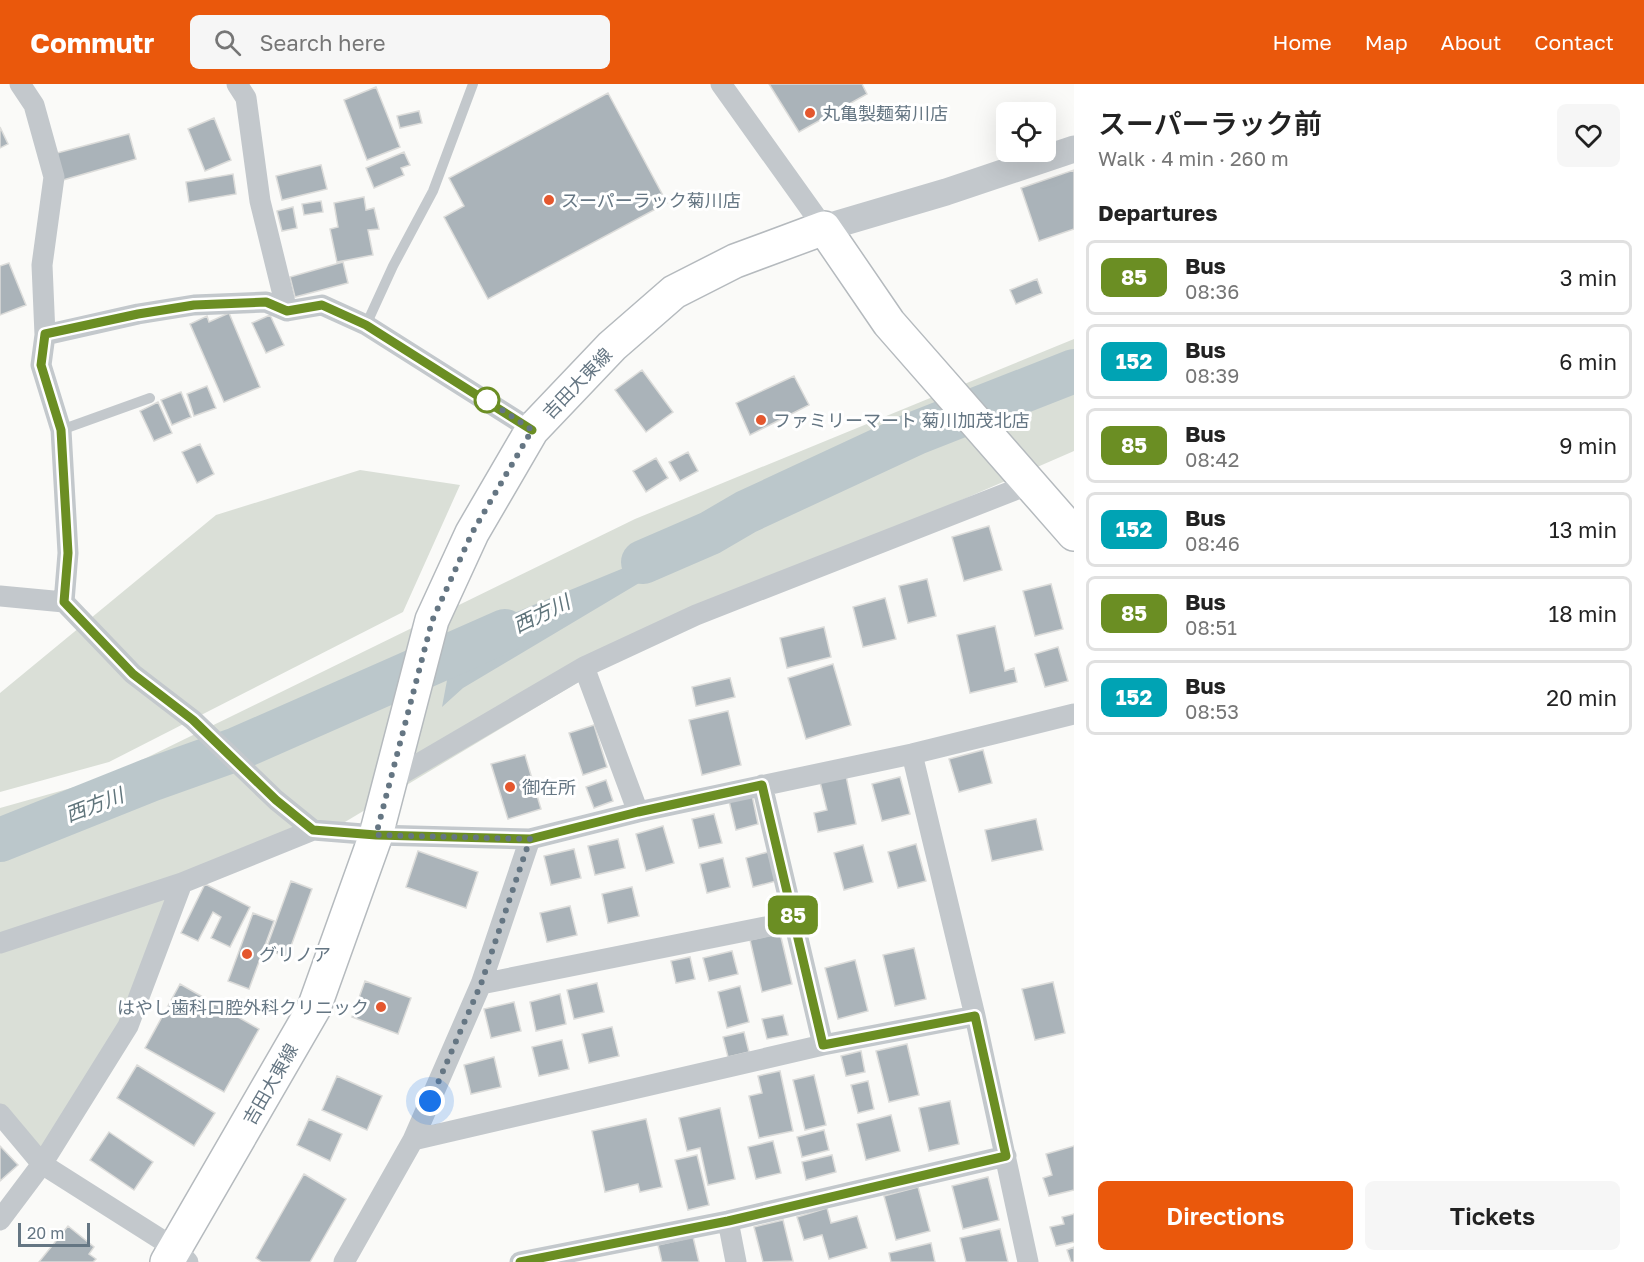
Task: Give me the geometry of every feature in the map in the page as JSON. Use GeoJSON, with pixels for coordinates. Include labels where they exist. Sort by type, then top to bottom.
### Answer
{"type":"FeatureCollection","features":[{"type":"Feature","properties":{"kind":"main road"},"geometry":{"type":"LineString","coordinates":[[824,228],[889,323],[1074,534]]}},
{"type":"Feature","properties":{"kind":"main road","name":"吉田大東線"},"geometry":{"type":"LineString","coordinates":[[177,1258],[314,1008],[376,835],[432,621],[472,533],[532,430],[612,346],[674,292],[735,261],[824,228]]}},
{"type":"Feature","properties":{"kind":"street"},"geometry":{"type":"LineString","coordinates":[[20,84],[34,105],[54,177],[42,265],[45,334],[41,365],[61,430],[68,553],[64,602]]}},
{"type":"Feature","properties":{"kind":"street"},"geometry":{"type":"LineString","coordinates":[[237,84],[246,98],[260,201],[287,311]]}},
{"type":"Feature","properties":{"kind":"street"},"geometry":{"type":"LineString","coordinates":[[721,84],[824,228],[946,192],[1074,149]]}},
{"type":"Feature","properties":{"kind":"street"},"geometry":{"type":"LineString","coordinates":[[45,334],[138,314],[194,305],[266,302],[287,311],[322,305],[366,325],[532,430]]}},
{"type":"Feature","properties":{"kind":"street"},"geometry":{"type":"LineString","coordinates":[[391,780],[584,667],[696,615],[1022,473]]}},
{"type":"Feature","properties":{"kind":"street"},"geometry":{"type":"LineString","coordinates":[[0,596],[64,602],[133,674],[193,720],[276,800],[313,830]]}},
{"type":"Feature","properties":{"kind":"street"},"geometry":{"type":"LineString","coordinates":[[584,667],[638,812]]}},
{"type":"Feature","properties":{"kind":"street"},"geometry":{"type":"LineString","coordinates":[[0,944],[182,883],[313,830],[376,835],[530,839],[638,812],[912,754],[1074,714]]}},
{"type":"Feature","properties":{"kind":"street"},"geometry":{"type":"LineString","coordinates":[[912,754],[975,1016],[1029,1262]]}},
{"type":"Feature","properties":{"kind":"street"},"geometry":{"type":"LineString","coordinates":[[762,785],[823,1045]]}},
{"type":"Feature","properties":{"kind":"street"},"geometry":{"type":"LineString","coordinates":[[344,1262],[413,1140],[481,984],[530,839]]}},
{"type":"Feature","properties":{"kind":"street"},"geometry":{"type":"LineString","coordinates":[[0,1221],[42,1164],[129,1026],[182,883]]}},
{"type":"Feature","properties":{"kind":"street"},"geometry":{"type":"LineString","coordinates":[[481,984],[795,921]]}},
{"type":"Feature","properties":{"kind":"street"},"geometry":{"type":"LineString","coordinates":[[413,1140],[823,1045],[975,1016]]}},
{"type":"Feature","properties":{"kind":"street"},"geometry":{"type":"LineString","coordinates":[[0,1114],[42,1164],[177,1258]]}},
{"type":"Feature","properties":{"kind":"street"},"geometry":{"type":"LineString","coordinates":[[520,1262],[728,1221],[1006,1156]]}},
{"type":"Feature","properties":{"kind":"street"},"geometry":{"type":"LineString","coordinates":[[728,1221],[736,1262]]}},
{"type":"Feature","properties":{"kind":"lane"},"geometry":{"type":"LineString","coordinates":[[366,325],[393,266],[433,190],[473,84]]}},
{"type":"Feature","properties":{"kind":"lane"},"geometry":{"type":"LineString","coordinates":[[61,430],[150,398]]}},
{"type":"Feature","properties":{"kind":"shaded area"},"geometry":{"type":"Polygon","coordinates":[[[1074,339],[1074,451],[670,627],[330,831],[182,883],[128,1026],[42,1164],[0,1110],[0,808],[103,779],[635,519],[1074,339]]]}},
{"type":"Feature","properties":{"kind":"shaded area"},"geometry":{"type":"Polygon","coordinates":[[[360,470],[460,485],[403,612],[109,762],[0,792],[0,693],[216,515],[360,470]]]}},
{"type":"Feature","properties":{"kind":"water"},"geometry":{"type":"Polygon","coordinates":[[[697,538],[666,567],[463,688],[442,707],[456,632],[485,625],[697,538]]]}},
{"type":"Feature","properties":{"kind":"building","name":"丸亀製麺菊川店"},"geometry":{"type":"Polygon","coordinates":[[[769,84],[862,84],[867,94],[799,132],[769,84]]]}},
{"type":"Feature","properties":{"kind":"building"},"geometry":{"type":"Polygon","coordinates":[[[376,87],[400,147],[367,160],[344,100],[376,87]]]}},
{"type":"Feature","properties":{"kind":"building"},"geometry":{"type":"Polygon","coordinates":[[[608,93],[667,203],[488,299],[444,217],[464,206],[449,178],[608,93]]]}},
{"type":"Feature","properties":{"kind":"building"},"geometry":{"type":"Polygon","coordinates":[[[419,111],[422,123],[400,128],[397,116],[419,111]]]}},
{"type":"Feature","properties":{"kind":"building"},"geometry":{"type":"Polygon","coordinates":[[[214,118],[231,160],[205,171],[188,129],[214,118]]]}},
{"type":"Feature","properties":{"kind":"building"},"geometry":{"type":"Polygon","coordinates":[[[0,127],[8,144],[0,148],[0,127]]]}},
{"type":"Feature","properties":{"kind":"building"},"geometry":{"type":"Polygon","coordinates":[[[129,134],[136,159],[63,180],[57,153],[129,134]]]}},
{"type":"Feature","properties":{"kind":"building"},"geometry":{"type":"Polygon","coordinates":[[[404,152],[410,165],[401,168],[404,175],[374,188],[366,168],[404,152]]]}},
{"type":"Feature","properties":{"kind":"building"},"geometry":{"type":"Polygon","coordinates":[[[321,165],[327,189],[282,200],[276,176],[321,165]]]}},
{"type":"Feature","properties":{"kind":"building"},"geometry":{"type":"Polygon","coordinates":[[[1074,170],[1074,229],[1039,241],[1021,188],[1074,170]]]}},
{"type":"Feature","properties":{"kind":"building"},"geometry":{"type":"Polygon","coordinates":[[[233,174],[236,194],[189,202],[186,182],[233,174]]]}},
{"type":"Feature","properties":{"kind":"building"},"geometry":{"type":"Polygon","coordinates":[[[364,197],[366,210],[374,208],[379,229],[368,230],[373,255],[337,262],[330,229],[338,227],[334,203],[364,197]]]}},
{"type":"Feature","properties":{"kind":"building"},"geometry":{"type":"Polygon","coordinates":[[[321,201],[323,212],[304,215],[302,204],[321,201]]]}},
{"type":"Feature","properties":{"kind":"building"},"geometry":{"type":"Polygon","coordinates":[[[293,207],[297,228],[282,231],[277,211],[293,207]]]}},
{"type":"Feature","properties":{"kind":"building"},"geometry":{"type":"Polygon","coordinates":[[[343,262],[348,283],[295,297],[290,277],[343,262]]]}},
{"type":"Feature","properties":{"kind":"building"},"geometry":{"type":"Polygon","coordinates":[[[9,263],[26,305],[0,315],[0,266],[9,263]]]}},
{"type":"Feature","properties":{"kind":"building"},"geometry":{"type":"Polygon","coordinates":[[[1037,279],[1042,293],[1016,304],[1010,290],[1037,279]]]}},
{"type":"Feature","properties":{"kind":"building"},"geometry":{"type":"Polygon","coordinates":[[[229,313],[260,387],[224,402],[190,324],[207,316],[209,322],[229,313]]]}},
{"type":"Feature","properties":{"kind":"building"},"geometry":{"type":"Polygon","coordinates":[[[270,315],[284,345],[266,353],[252,323],[270,315]]]}},
{"type":"Feature","properties":{"kind":"building"},"geometry":{"type":"Polygon","coordinates":[[[642,370],[673,412],[646,432],[615,390],[642,370]]]}},
{"type":"Feature","properties":{"kind":"building","name":"ファミリーマート 菊川加茂北店"},"geometry":{"type":"Polygon","coordinates":[[[794,376],[809,405],[750,435],[736,403],[794,376]]]}},
{"type":"Feature","properties":{"kind":"building"},"geometry":{"type":"Polygon","coordinates":[[[207,386],[216,408],[194,416],[187,394],[207,386]]]}},
{"type":"Feature","properties":{"kind":"building"},"geometry":{"type":"Polygon","coordinates":[[[181,392],[191,417],[172,425],[161,400],[181,392]]]}},
{"type":"Feature","properties":{"kind":"building"},"geometry":{"type":"Polygon","coordinates":[[[158,402],[172,433],[154,441],[140,411],[158,402]]]}},
{"type":"Feature","properties":{"kind":"building"},"geometry":{"type":"Polygon","coordinates":[[[200,444],[214,474],[197,483],[182,452],[200,444]]]}},
{"type":"Feature","properties":{"kind":"building"},"geometry":{"type":"Polygon","coordinates":[[[688,452],[698,471],[680,481],[669,462],[688,452]]]}},
{"type":"Feature","properties":{"kind":"building"},"geometry":{"type":"Polygon","coordinates":[[[656,458],[668,478],[646,492],[633,471],[656,458]]]}},
{"type":"Feature","properties":{"kind":"building"},"geometry":{"type":"Polygon","coordinates":[[[989,526],[1002,570],[964,581],[952,537],[989,526]]]}},
{"type":"Feature","properties":{"kind":"building"},"geometry":{"type":"Polygon","coordinates":[[[927,579],[936,616],[908,623],[899,586],[927,579]]]}},
{"type":"Feature","properties":{"kind":"building"},"geometry":{"type":"Polygon","coordinates":[[[1051,584],[1063,629],[1035,636],[1023,591],[1051,584]]]}},
{"type":"Feature","properties":{"kind":"building"},"geometry":{"type":"Polygon","coordinates":[[[885,598],[896,639],[863,647],[853,607],[885,598]]]}},
{"type":"Feature","properties":{"kind":"building"},"geometry":{"type":"Polygon","coordinates":[[[995,626],[1005,671],[1014,668],[1017,682],[970,693],[957,635],[995,626]]]}},
{"type":"Feature","properties":{"kind":"building"},"geometry":{"type":"Polygon","coordinates":[[[824,627],[831,657],[787,668],[780,638],[824,627]]]}},
{"type":"Feature","properties":{"kind":"building"},"geometry":{"type":"Polygon","coordinates":[[[1058,647],[1068,681],[1045,687],[1035,654],[1058,647]]]}},
{"type":"Feature","properties":{"kind":"building"},"geometry":{"type":"Polygon","coordinates":[[[833,664],[851,725],[806,739],[788,678],[833,664]]]}},
{"type":"Feature","properties":{"kind":"building"},"geometry":{"type":"Polygon","coordinates":[[[730,678],[735,697],[696,706],[692,687],[730,678]]]}},
{"type":"Feature","properties":{"kind":"building"},"geometry":{"type":"Polygon","coordinates":[[[728,711],[741,765],[702,775],[689,720],[728,711]]]}},
{"type":"Feature","properties":{"kind":"building"},"geometry":{"type":"Polygon","coordinates":[[[594,725],[607,767],[583,775],[569,733],[594,725]]]}},
{"type":"Feature","properties":{"kind":"building"},"geometry":{"type":"Polygon","coordinates":[[[983,750],[992,783],[959,792],[949,759],[983,750]]]}},
{"type":"Feature","properties":{"kind":"building"},"geometry":{"type":"Polygon","coordinates":[[[525,755],[541,809],[508,819],[491,764],[525,755]]]}},
{"type":"Feature","properties":{"kind":"building"},"geometry":{"type":"Polygon","coordinates":[[[846,776],[856,824],[818,832],[814,813],[827,810],[820,782],[846,776]]]}},
{"type":"Feature","properties":{"kind":"building"},"geometry":{"type":"Polygon","coordinates":[[[900,777],[910,814],[882,821],[872,784],[900,777]]]}},
{"type":"Feature","properties":{"kind":"building"},"geometry":{"type":"Polygon","coordinates":[[[606,780],[613,801],[594,808],[586,787],[606,780]]]}},
{"type":"Feature","properties":{"kind":"building"},"geometry":{"type":"Polygon","coordinates":[[[752,795],[758,824],[736,830],[729,801],[752,795]]]}},
{"type":"Feature","properties":{"kind":"building"},"geometry":{"type":"Polygon","coordinates":[[[714,814],[722,843],[699,848],[692,819],[714,814]]]}},
{"type":"Feature","properties":{"kind":"building"},"geometry":{"type":"Polygon","coordinates":[[[1036,819],[1043,850],[992,861],[985,830],[1036,819]]]}},
{"type":"Feature","properties":{"kind":"building"},"geometry":{"type":"Polygon","coordinates":[[[663,826],[674,863],[646,871],[636,834],[663,826]]]}},
{"type":"Feature","properties":{"kind":"building"},"geometry":{"type":"Polygon","coordinates":[[[618,839],[625,868],[595,875],[588,846],[618,839]]]}},
{"type":"Feature","properties":{"kind":"building"},"geometry":{"type":"Polygon","coordinates":[[[916,844],[926,881],[898,888],[888,852],[916,844]]]}},
{"type":"Feature","properties":{"kind":"building"},"geometry":{"type":"Polygon","coordinates":[[[863,845],[873,882],[844,890],[834,853],[863,845]]]}},
{"type":"Feature","properties":{"kind":"building"},"geometry":{"type":"Polygon","coordinates":[[[574,849],[581,878],[551,885],[544,856],[574,849]]]}},
{"type":"Feature","properties":{"kind":"building"},"geometry":{"type":"Polygon","coordinates":[[[418,851],[478,872],[466,908],[406,887],[418,851]]]}},
{"type":"Feature","properties":{"kind":"building"},"geometry":{"type":"Polygon","coordinates":[[[768,852],[776,881],[753,887],[746,858],[768,852]]]}},
{"type":"Feature","properties":{"kind":"building"},"geometry":{"type":"Polygon","coordinates":[[[723,858],[730,887],[707,893],[700,864],[723,858]]]}},
{"type":"Feature","properties":{"kind":"building"},"geometry":{"type":"Polygon","coordinates":[[[291,881],[312,889],[287,957],[266,949],[291,881]]]}},
{"type":"Feature","properties":{"kind":"building"},"geometry":{"type":"Polygon","coordinates":[[[205,884],[250,907],[230,947],[211,938],[221,917],[213,912],[198,941],[181,933],[205,884]]]}},
{"type":"Feature","properties":{"kind":"building"},"geometry":{"type":"Polygon","coordinates":[[[632,887],[639,916],[608,923],[602,894],[632,887]]]}},
{"type":"Feature","properties":{"kind":"building"},"geometry":{"type":"Polygon","coordinates":[[[570,906],[577,935],[547,942],[540,913],[570,906]]]}},
{"type":"Feature","properties":{"kind":"building"},"geometry":{"type":"Polygon","coordinates":[[[253,913],[274,921],[249,989],[228,981],[253,913]]]}},
{"type":"Feature","properties":{"kind":"building"},"geometry":{"type":"Polygon","coordinates":[[[780,933],[792,984],[762,992],[750,940],[780,933]]]}},
{"type":"Feature","properties":{"kind":"building"},"geometry":{"type":"Polygon","coordinates":[[[914,948],[926,999],[895,1006],[883,955],[914,948]]]}},
{"type":"Feature","properties":{"kind":"building"},"geometry":{"type":"Polygon","coordinates":[[[732,951],[738,974],[709,981],[703,958],[732,951]]]}},
{"type":"Feature","properties":{"kind":"building"},"geometry":{"type":"Polygon","coordinates":[[[690,957],[695,979],[676,983],[671,961],[690,957]]]}},
{"type":"Feature","properties":{"kind":"building"},"geometry":{"type":"Polygon","coordinates":[[[855,960],[868,1011],[838,1019],[825,968],[855,960]]]}},
{"type":"Feature","properties":{"kind":"building","name":"はやし歯科口腔外科クリニック"},"geometry":{"type":"Polygon","coordinates":[[[365,981],[411,998],[398,1034],[352,1017],[365,981]]]}},
{"type":"Feature","properties":{"kind":"building"},"geometry":{"type":"Polygon","coordinates":[[[1053,982],[1065,1033],[1035,1040],[1022,989],[1053,982]]]}},
{"type":"Feature","properties":{"kind":"building"},"geometry":{"type":"Polygon","coordinates":[[[597,983],[604,1012],[574,1019],[567,990],[597,983]]]}},
{"type":"Feature","properties":{"kind":"building"},"geometry":{"type":"Polygon","coordinates":[[[180,984],[259,1029],[224,1092],[145,1048],[180,984]]]}},
{"type":"Feature","properties":{"kind":"building"},"geometry":{"type":"Polygon","coordinates":[[[740,986],[749,1022],[727,1028],[718,992],[740,986]]]}},
{"type":"Feature","properties":{"kind":"building"},"geometry":{"type":"Polygon","coordinates":[[[560,994],[566,1024],[536,1031],[530,1002],[560,994]]]}},
{"type":"Feature","properties":{"kind":"building"},"geometry":{"type":"Polygon","coordinates":[[[514,1002],[521,1031],[491,1038],[484,1009],[514,1002]]]}},
{"type":"Feature","properties":{"kind":"building"},"geometry":{"type":"Polygon","coordinates":[[[783,1015],[788,1035],[767,1039],[762,1019],[783,1015]]]}},
{"type":"Feature","properties":{"kind":"building"},"geometry":{"type":"Polygon","coordinates":[[[612,1027],[619,1056],[589,1063],[582,1034],[612,1027]]]}},
{"type":"Feature","properties":{"kind":"building"},"geometry":{"type":"Polygon","coordinates":[[[744,1032],[749,1052],[728,1057],[723,1037],[744,1032]]]}},
{"type":"Feature","properties":{"kind":"building"},"geometry":{"type":"Polygon","coordinates":[[[562,1040],[569,1069],[539,1076],[532,1047],[562,1040]]]}},
{"type":"Feature","properties":{"kind":"building"},"geometry":{"type":"Polygon","coordinates":[[[907,1044],[919,1095],[889,1102],[876,1051],[907,1044]]]}},
{"type":"Feature","properties":{"kind":"building"},"geometry":{"type":"Polygon","coordinates":[[[861,1051],[865,1072],[846,1076],[841,1056],[861,1051]]]}},
{"type":"Feature","properties":{"kind":"building"},"geometry":{"type":"Polygon","coordinates":[[[494,1057],[501,1087],[471,1094],[464,1065],[494,1057]]]}},
{"type":"Feature","properties":{"kind":"building"},"geometry":{"type":"Polygon","coordinates":[[[137,1065],[215,1113],[194,1146],[117,1098],[137,1065]]]}},
{"type":"Feature","properties":{"kind":"building"},"geometry":{"type":"Polygon","coordinates":[[[780,1071],[793,1131],[759,1138],[749,1096],[762,1093],[758,1076],[780,1071]]]}},
{"type":"Feature","properties":{"kind":"building"},"geometry":{"type":"Polygon","coordinates":[[[814,1075],[826,1125],[805,1130],[793,1080],[814,1075]]]}},
{"type":"Feature","properties":{"kind":"building"},"geometry":{"type":"Polygon","coordinates":[[[337,1076],[382,1096],[367,1130],[322,1110],[337,1076]]]}},
{"type":"Feature","properties":{"kind":"building"},"geometry":{"type":"Polygon","coordinates":[[[868,1081],[874,1109],[858,1113],[851,1085],[868,1081]]]}},
{"type":"Feature","properties":{"kind":"building"},"geometry":{"type":"Polygon","coordinates":[[[950,1101],[959,1144],[929,1151],[919,1108],[950,1101]]]}},
{"type":"Feature","properties":{"kind":"building"},"geometry":{"type":"Polygon","coordinates":[[[720,1108],[735,1179],[708,1185],[700,1148],[687,1151],[679,1118],[720,1108]]]}},
{"type":"Feature","properties":{"kind":"building"},"geometry":{"type":"Polygon","coordinates":[[[891,1115],[900,1151],[866,1160],[857,1124],[891,1115]]]}},
{"type":"Feature","properties":{"kind":"building"},"geometry":{"type":"Polygon","coordinates":[[[309,1119],[342,1134],[330,1161],[297,1145],[309,1119]]]}},
{"type":"Feature","properties":{"kind":"building"},"geometry":{"type":"Polygon","coordinates":[[[646,1119],[662,1187],[640,1192],[638,1184],[605,1192],[592,1131],[646,1119]]]}},
{"type":"Feature","properties":{"kind":"building"},"geometry":{"type":"Polygon","coordinates":[[[824,1130],[829,1150],[802,1157],[797,1137],[824,1130]]]}},
{"type":"Feature","properties":{"kind":"building"},"geometry":{"type":"Polygon","coordinates":[[[109,1132],[153,1162],[134,1190],[90,1160],[109,1132]]]}},
{"type":"Feature","properties":{"kind":"building"},"geometry":{"type":"Polygon","coordinates":[[[773,1141],[781,1173],[756,1179],[748,1147],[773,1141]]]}},
{"type":"Feature","properties":{"kind":"building"},"geometry":{"type":"Polygon","coordinates":[[[0,1146],[18,1165],[0,1181],[0,1146]]]}},
{"type":"Feature","properties":{"kind":"building"},"geometry":{"type":"Polygon","coordinates":[[[1074,1146],[1074,1190],[1049,1196],[1043,1178],[1052,1175],[1046,1154],[1074,1146]]]}},
{"type":"Feature","properties":{"kind":"building"},"geometry":{"type":"Polygon","coordinates":[[[697,1155],[709,1205],[688,1210],[675,1160],[697,1155]]]}},
{"type":"Feature","properties":{"kind":"building"},"geometry":{"type":"Polygon","coordinates":[[[832,1155],[836,1172],[806,1180],[802,1162],[832,1155]]]}},
{"type":"Feature","properties":{"kind":"building"},"geometry":{"type":"Polygon","coordinates":[[[304,1174],[346,1199],[310,1262],[262,1262],[256,1258],[304,1174]]]}},
{"type":"Feature","properties":{"kind":"building"},"geometry":{"type":"Polygon","coordinates":[[[988,1177],[999,1220],[963,1229],[952,1186],[988,1177]]]}},
{"type":"Feature","properties":{"kind":"building"},"geometry":{"type":"Polygon","coordinates":[[[918,1187],[930,1231],[896,1240],[884,1196],[918,1187]]]}},
{"type":"Feature","properties":{"kind":"building"},"geometry":{"type":"Polygon","coordinates":[[[827,1208],[831,1223],[857,1216],[867,1248],[829,1259],[822,1235],[804,1240],[797,1217],[827,1208]]]}},
{"type":"Feature","properties":{"kind":"building"},"geometry":{"type":"Polygon","coordinates":[[[1074,1214],[1074,1242],[1056,1246],[1050,1227],[1064,1224],[1062,1217],[1074,1214]]]}},
{"type":"Feature","properties":{"kind":"building"},"geometry":{"type":"Polygon","coordinates":[[[783,1220],[793,1261],[763,1262],[754,1227],[783,1220]]]}},
{"type":"Feature","properties":{"kind":"building"},"geometry":{"type":"Polygon","coordinates":[[[68,1226],[94,1247],[89,1254],[96,1259],[93,1262],[39,1262],[68,1226]]]}},
{"type":"Feature","properties":{"kind":"building"},"geometry":{"type":"Polygon","coordinates":[[[1000,1229],[1008,1262],[966,1262],[960,1238],[1000,1229]]]}},
{"type":"Feature","properties":{"kind":"building"},"geometry":{"type":"Polygon","coordinates":[[[693,1237],[699,1262],[662,1262],[658,1245],[693,1237]]]}},
{"type":"Feature","properties":{"kind":"building"},"geometry":{"type":"Polygon","coordinates":[[[931,1243],[935,1262],[891,1262],[889,1253],[931,1243]]]}},
{"type":"Feature","properties":{"kind":"building"},"geometry":{"type":"Polygon","coordinates":[[[1074,1247],[1074,1262],[1071,1262],[1067,1250],[1074,1247]]]}},
{"type":"Feature","properties":{"kind":"waterway","name":"西方川"},"geometry":{"type":"LineString","coordinates":[[643,562],[710,533],[746,512],[916,433],[1074,371]]}},
{"type":"Feature","properties":{"kind":"waterway","name":"西方川"},"geometry":{"type":"LineString","coordinates":[[0,840],[150,780],[237,749],[505,631]]}},
{"type":"Feature","properties":{"kind":"bus line","name":"85"},"geometry":{"type":"LineString","coordinates":[[520,1262],[728,1221],[1006,1156],[975,1016],[823,1045],[762,785],[638,812],[530,839],[376,835],[313,830],[276,800],[193,720],[133,674],[64,602],[68,553],[61,430],[41,365],[45,334],[138,314],[194,305],[266,302],[287,311],[322,305],[366,325],[532,430]]}},
{"type":"Feature","properties":{"kind":"place","name":"丸亀製麺菊川店"},"geometry":{"type":"Point","coordinates":[810,113]}},
{"type":"Feature","properties":{"kind":"place","name":"スーパーラック菊川店"},"geometry":{"type":"Point","coordinates":[549,200]}},
{"type":"Feature","properties":{"kind":"place","name":"ファミリーマート 菊川加茂北店"},"geometry":{"type":"Point","coordinates":[761,420]}},
{"type":"Feature","properties":{"kind":"place","name":"御在所"},"geometry":{"type":"Point","coordinates":[510,787]}},
{"type":"Feature","properties":{"kind":"place","name":"グリノア"},"geometry":{"type":"Point","coordinates":[247,954]}},
{"type":"Feature","properties":{"kind":"place","name":"はやし歯科口腔外科クリニック"},"geometry":{"type":"Point","coordinates":[381,1007]}},
{"type":"Feature","properties":{"kind":"route"},"geometry":{"type":"LineString","coordinates":[[430,1101],[481,984],[530,839],[376,835],[432,621],[472,533],[532,430],[487,400]]}}]}
